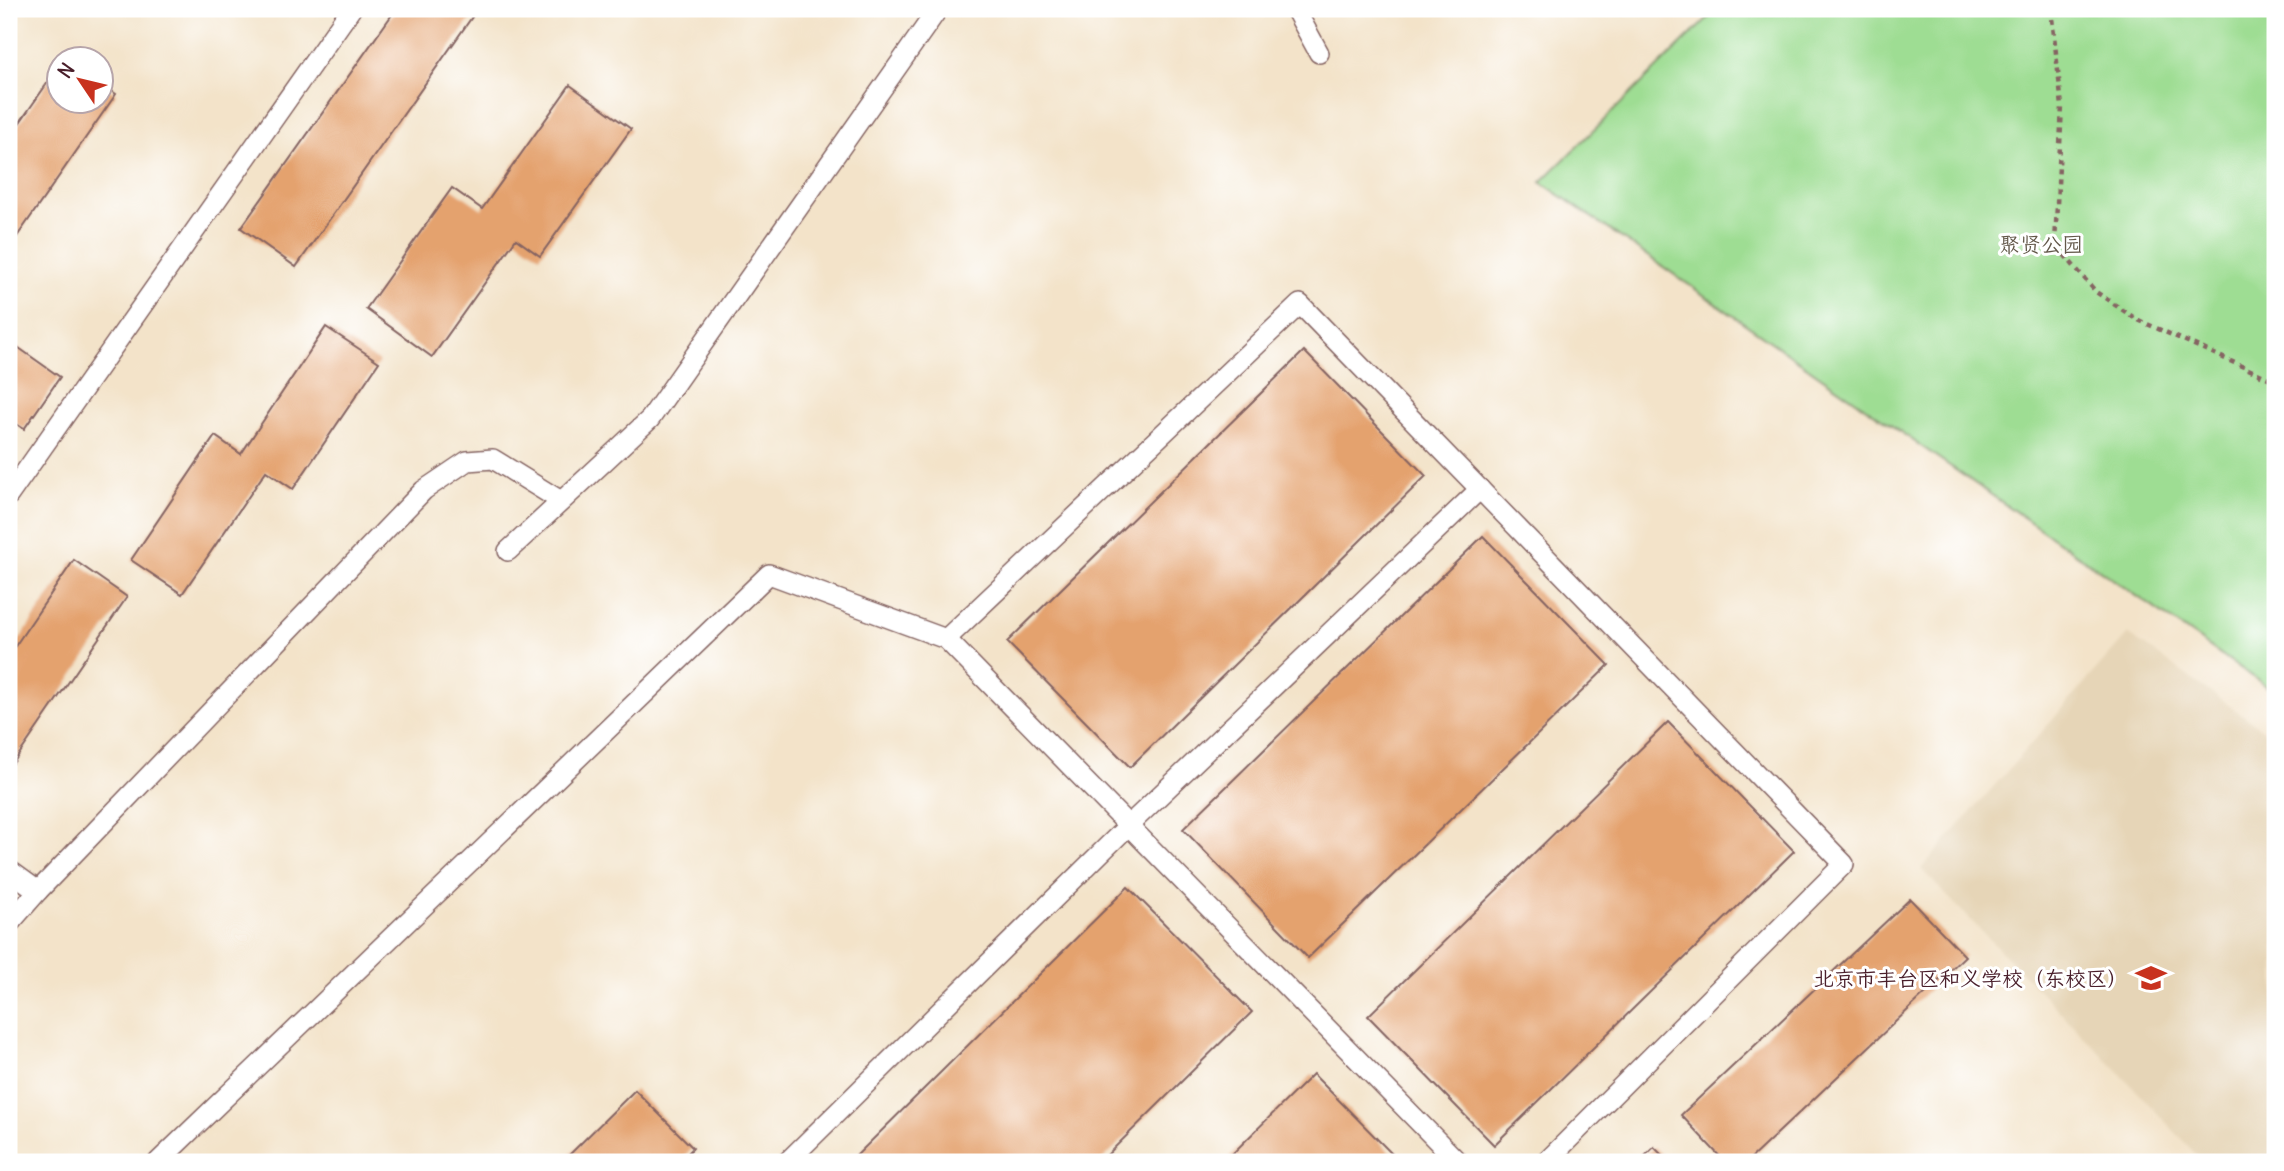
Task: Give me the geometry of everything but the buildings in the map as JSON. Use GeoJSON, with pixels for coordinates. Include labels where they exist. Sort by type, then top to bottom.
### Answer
{"type":"FeatureCollection","features":[{"type":"Feature","properties":{"kind":"lane"},"geometry":{"type":"LineString","coordinates":[[9,495],[351,9]]}},
{"type":"Feature","properties":{"kind":"lane"},"geometry":{"type":"LineString","coordinates":[[508,551],[650,419],[939,9]]}},
{"type":"Feature","properties":{"kind":"lane"},"geometry":{"type":"LineString","coordinates":[[1295,9],[1319,53]]}},
{"type":"Feature","properties":{"kind":"lane"},"geometry":{"type":"LineString","coordinates":[[947,639],[1300,304],[1844,864],[1546,1162]]}},
{"type":"Feature","properties":{"kind":"lane"},"geometry":{"type":"LineString","coordinates":[[9,924],[424,490],[467,461],[493,459],[561,501]]}},
{"type":"Feature","properties":{"kind":"lane"},"geometry":{"type":"LineString","coordinates":[[787,1162],[1129,825],[1480,489]]}},
{"type":"Feature","properties":{"kind":"lane"},"geometry":{"type":"LineString","coordinates":[[158,1162],[769,574],[947,639],[1458,1162]]}},
{"type":"Feature","properties":{"kind":"lane"},"geometry":{"type":"LineString","coordinates":[[9,870],[38,891]]}},
{"type":"Feature","properties":{"kind":"path"},"geometry":{"type":"LineString","coordinates":[[2051,9],[2062,106],[2055,244],[2096,292],[2136,319],[2275,381]]}},
{"type":"Feature","properties":{"kind":"shaded area","name":"北京市丰台区和义学校（东校区）"},"geometry":{"type":"Polygon","coordinates":[[[2128,634],[2275,738],[2275,1162],[2203,1162],[1921,869],[2128,634]]]}},
{"type":"Feature","properties":{"kind":"green space","name":"聚贤公园"},"geometry":{"type":"Polygon","coordinates":[[[1717,9],[2275,9],[2275,692],[1541,182],[1717,9]]]}},
{"type":"Feature","properties":{"kind":"place","name":"北京市丰台区和义学校（东校区）"},"geometry":{"type":"Point","coordinates":[2151,978]}}]}
